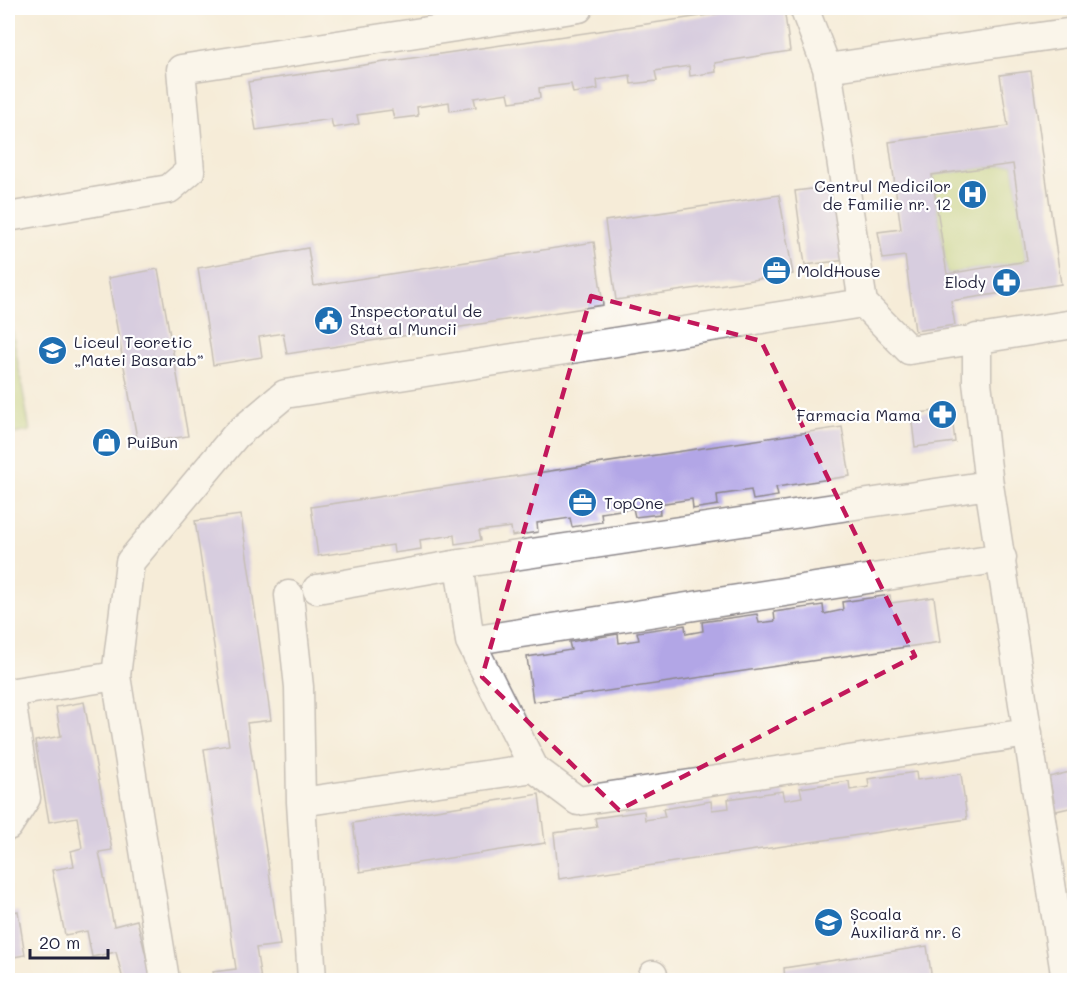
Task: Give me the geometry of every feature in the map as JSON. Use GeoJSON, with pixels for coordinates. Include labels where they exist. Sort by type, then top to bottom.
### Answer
{"type":"FeatureCollection","features":[{"type":"Feature","properties":{"kind":"lane"},"geometry":{"type":"LineString","coordinates":[[8,217],[169,189],[190,171],[181,69],[579,8]]}},
{"type":"Feature","properties":{"kind":"lane"},"geometry":{"type":"LineString","coordinates":[[804,8],[827,68],[863,303],[909,350],[1074,324]]}},
{"type":"Feature","properties":{"kind":"lane"},"geometry":{"type":"LineString","coordinates":[[827,68],[1074,32]]}},
{"type":"Feature","properties":{"kind":"lane"},"geometry":{"type":"LineString","coordinates":[[165,981],[116,676],[130,562],[236,435],[285,394],[863,303]]}},
{"type":"Feature","properties":{"kind":"lane"},"geometry":{"type":"LineString","coordinates":[[977,338],[977,382],[989,485],[1066,981]]}},
{"type":"Feature","properties":{"kind":"lane"},"geometry":{"type":"LineString","coordinates":[[317,589],[459,564],[989,485]]}},
{"type":"Feature","properties":{"kind":"lane"},"geometry":{"type":"LineString","coordinates":[[470,641],[1002,558]]}},
{"type":"Feature","properties":{"kind":"lane"},"geometry":{"type":"LineString","coordinates":[[459,564],[470,641],[534,768],[578,801],[1028,733]]}},
{"type":"Feature","properties":{"kind":"lane"},"geometry":{"type":"LineString","coordinates":[[289,595],[299,687],[301,802],[312,981]]}},
{"type":"Feature","properties":{"kind":"lane"},"geometry":{"type":"LineString","coordinates":[[8,826],[26,798],[9,693],[116,676]]}},
{"type":"Feature","properties":{"kind":"lane"},"geometry":{"type":"LineString","coordinates":[[301,802],[534,768]]}},
{"type":"Feature","properties":{"kind":"highlighted area"},"geometry":{"type":"Polygon","coordinates":[[[591,296],[761,341],[915,656],[619,810],[482,677],[591,296]]]}},
{"type":"Feature","properties":{"kind":"green space"},"geometry":{"type":"Polygon","coordinates":[[[1013,164],[1027,261],[947,274],[932,175],[1013,164]]]}},
{"type":"Feature","properties":{"kind":"green space"},"geometry":{"type":"Polygon","coordinates":[[[8,307],[30,431],[8,435],[8,307]]]}},
{"type":"Feature","properties":{"kind":"building"},"geometry":{"type":"Polygon","coordinates":[[[756,8],[784,8],[790,51],[715,63],[716,72],[690,76],[689,66],[655,71],[657,81],[631,84],[630,75],[597,80],[598,89],[573,93],[571,84],[539,88],[540,98],[510,102],[508,93],[474,98],[476,107],[450,111],[449,102],[417,107],[418,116],[394,119],[392,110],[357,115],[359,124],[333,128],[331,119],[256,130],[248,82],[756,8]]]}},
{"type":"Feature","properties":{"kind":"building"},"geometry":{"type":"Polygon","coordinates":[[[901,8],[922,8],[922,9],[902,12],[901,8]]]}},
{"type":"Feature","properties":{"kind":"building"},"geometry":{"type":"Polygon","coordinates":[[[1031,71],[1061,284],[951,301],[955,325],[915,331],[905,256],[883,259],[878,232],[901,229],[889,142],[1008,126],[1000,75],[1031,71]],[[1013,164],[932,175],[947,274],[1027,261],[1013,164]]]}},
{"type":"Feature","properties":{"kind":"building"},"geometry":{"type":"Polygon","coordinates":[[[837,186],[847,260],[805,265],[795,191],[837,186]]]}},
{"type":"Feature","properties":{"kind":"building"},"geometry":{"type":"Polygon","coordinates":[[[779,195],[793,274],[616,300],[605,221],[779,195]]]}},
{"type":"Feature","properties":{"kind":"building"},"geometry":{"type":"Polygon","coordinates":[[[594,242],[603,305],[287,354],[283,333],[259,337],[262,357],[213,365],[198,268],[308,248],[314,286],[594,242]]]}},
{"type":"Feature","properties":{"kind":"building"},"geometry":{"type":"Polygon","coordinates":[[[158,269],[188,436],[138,444],[108,278],[158,269]]]}},
{"type":"Feature","properties":{"kind":"building"},"geometry":{"type":"Polygon","coordinates":[[[951,409],[955,442],[915,447],[911,414],[951,409]]]}},
{"type":"Feature","properties":{"kind":"building"},"geometry":{"type":"Polygon","coordinates":[[[842,427],[850,476],[776,487],[778,496],[753,500],[751,490],[717,495],[718,505],[693,509],[692,499],[659,504],[660,514],[635,517],[633,508],[601,513],[602,522],[572,527],[570,518],[537,523],[538,532],[512,536],[511,527],[479,531],[481,540],[455,544],[454,535],[420,540],[421,549],[394,553],[393,545],[318,556],[311,507],[842,427]]]}},
{"type":"Feature","properties":{"kind":"building"},"geometry":{"type":"Polygon","coordinates":[[[241,515],[271,720],[247,723],[280,945],[256,948],[261,980],[215,980],[213,972],[236,969],[204,749],[229,745],[195,521],[241,515]]]}},
{"type":"Feature","properties":{"kind":"building"},"geometry":{"type":"Polygon","coordinates":[[[890,595],[891,603],[934,597],[940,642],[533,702],[527,657],[571,650],[569,642],[618,634],[619,643],[639,640],[637,632],[685,625],[686,634],[703,631],[702,622],[757,614],[759,623],[775,621],[774,612],[823,605],[824,614],[843,610],[842,602],[890,595]]]}},
{"type":"Feature","properties":{"kind":"building"},"geometry":{"type":"Polygon","coordinates":[[[84,702],[112,850],[99,852],[114,926],[137,920],[152,980],[123,980],[116,952],[92,957],[87,931],[65,935],[52,870],[74,866],[71,851],[82,848],[77,817],[49,822],[35,741],[61,736],[56,707],[84,702]]]}},
{"type":"Feature","properties":{"kind":"building"},"geometry":{"type":"Polygon","coordinates":[[[1074,771],[1074,807],[1056,811],[1049,777],[1074,771]]]}},
{"type":"Feature","properties":{"kind":"building"},"geometry":{"type":"Polygon","coordinates":[[[916,772],[917,780],[961,774],[967,819],[559,879],[554,833],[597,827],[595,818],[644,811],[645,820],[665,817],[663,809],[711,801],[712,810],[729,808],[728,799],[783,791],[785,800],[802,797],[800,788],[849,781],[850,790],[869,787],[868,779],[916,772]]]}},
{"type":"Feature","properties":{"kind":"building"},"geometry":{"type":"Polygon","coordinates":[[[539,794],[545,843],[360,872],[353,823],[539,794]]]}},
{"type":"Feature","properties":{"kind":"building"},"geometry":{"type":"Polygon","coordinates":[[[18,911],[25,955],[8,958],[8,913],[18,911]]]}},
{"type":"Feature","properties":{"kind":"building"},"geometry":{"type":"Polygon","coordinates":[[[927,946],[932,980],[785,980],[784,968],[927,946]]]}},
{"type":"Feature","properties":{"kind":"place","name":"Centrul Medicilor de Familie nr. 12"},"geometry":{"type":"Point","coordinates":[972,195]}},
{"type":"Feature","properties":{"kind":"place","name":"MoldHouse"},"geometry":{"type":"Point","coordinates":[776,271]}},
{"type":"Feature","properties":{"kind":"place","name":"Elody"},"geometry":{"type":"Point","coordinates":[1007,282]}},
{"type":"Feature","properties":{"kind":"place","name":"Inspectoratul de Stat al Muncii"},"geometry":{"type":"Point","coordinates":[329,320]}},
{"type":"Feature","properties":{"kind":"place","name":"Liceul Teoretic „Matei Basarab“"},"geometry":{"type":"Point","coordinates":[53,351]}},
{"type":"Feature","properties":{"kind":"place","name":"Farmacia Mama"},"geometry":{"type":"Point","coordinates":[942,415]}},
{"type":"Feature","properties":{"kind":"place","name":"PuiBun"},"geometry":{"type":"Point","coordinates":[106,442]}},
{"type":"Feature","properties":{"kind":"place","name":"TopOne"},"geometry":{"type":"Point","coordinates":[583,503]}},
{"type":"Feature","properties":{"kind":"place","name":"Școala Auxiliară nr. 6"},"geometry":{"type":"Point","coordinates":[829,923]}}]}
